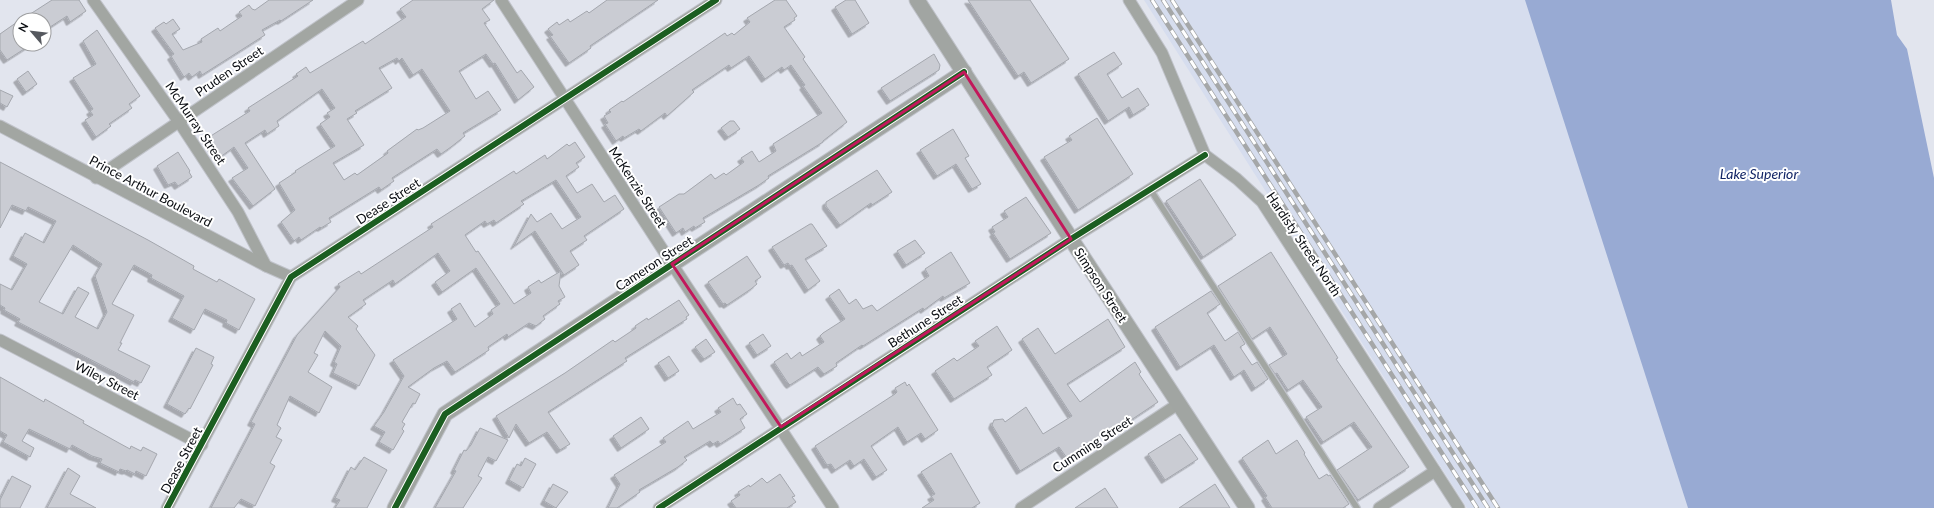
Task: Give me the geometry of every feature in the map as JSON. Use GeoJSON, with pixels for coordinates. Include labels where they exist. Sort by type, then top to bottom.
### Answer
{"type":"FeatureCollection","features":[{"type":"Feature","properties":{"kind":"street","name":"McMurray Street"},"geometry":{"type":"LineString","coordinates":[[93,0],[180,122],[238,212],[266,266]]}},
{"type":"Feature","properties":{"kind":"street","name":"Pruden Street"},"geometry":{"type":"LineString","coordinates":[[96,178],[358,0]]}},
{"type":"Feature","properties":{"kind":"street","name":"McKenzie Street"},"geometry":{"type":"LineString","coordinates":[[501,0],[672,264],[781,427],[833,508]]}},
{"type":"Feature","properties":{"kind":"street","name":"Dease Street"},"geometry":{"type":"LineString","coordinates":[[167,508],[291,277],[565,100],[716,0]]}},
{"type":"Feature","properties":{"kind":"street","name":"Simpson Street"},"geometry":{"type":"LineString","coordinates":[[917,0],[1178,404],[1247,508]]}},
{"type":"Feature","properties":{"kind":"street"},"geometry":{"type":"LineString","coordinates":[[1129,0],[1162,53],[1205,155]]}},
{"type":"Feature","properties":{"kind":"street","name":"Cameron Street"},"geometry":{"type":"LineString","coordinates":[[395,508],[445,414],[964,72]]}},
{"type":"Feature","properties":{"kind":"street","name":"Prince Arthur Boulevard"},"geometry":{"type":"LineString","coordinates":[[0,126],[96,178],[266,266],[291,277]]}},
{"type":"Feature","properties":{"kind":"street","name":"Bethune Street"},"geometry":{"type":"LineString","coordinates":[[659,508],[1071,239],[1205,155]]}},
{"type":"Feature","properties":{"kind":"street","name":"Hardisty Street North"},"geometry":{"type":"LineString","coordinates":[[1205,155],[1237,179],[1262,202],[1459,508]]}},
{"type":"Feature","properties":{"kind":"street","name":"Wiley Street"},"geometry":{"type":"LineString","coordinates":[[0,340],[202,445]]}},
{"type":"Feature","properties":{"kind":"street","name":"Cumming Street"},"geometry":{"type":"LineString","coordinates":[[1021,508],[1178,404]]}},
{"type":"Feature","properties":{"kind":"street"},"geometry":{"type":"LineString","coordinates":[[1379,508],[1435,471]]}},
{"type":"Feature","properties":{"kind":"lane"},"geometry":{"type":"LineString","coordinates":[[1150,189],[1357,508]]}},
{"type":"Feature","properties":{"kind":"highlighted area"},"geometry":{"type":"Polygon","coordinates":[[[964,72],[1071,239],[781,427],[672,264],[964,72]]]}},
{"type":"Feature","properties":{"kind":"shaded area"},"geometry":{"type":"Polygon","coordinates":[[[1144,0],[1527,0],[1688,508],[1467,508],[1144,0]]]}},
{"type":"Feature","properties":{"kind":"water","name":"Lake Superior"},"geometry":{"type":"Polygon","coordinates":[[[1525,0],[1891,0],[1897,35],[1907,49],[1934,178],[1934,508],[1688,508],[1525,0]]]}},
{"type":"Feature","properties":{"kind":"building"},"geometry":{"type":"Polygon","coordinates":[[[52,0],[79,0],[86,11],[70,22],[67,16],[52,26],[52,12],[33,12],[52,0]]]}},
{"type":"Feature","properties":{"kind":"building"},"geometry":{"type":"Polygon","coordinates":[[[269,0],[313,0],[281,21],[280,20],[262,30],[265,35],[202,75],[200,71],[192,77],[189,73],[184,77],[171,56],[174,54],[155,28],[164,22],[166,24],[173,19],[180,29],[172,34],[183,50],[202,42],[201,39],[218,28],[220,31],[242,16],[239,12],[249,5],[255,10],[269,0]]]}},
{"type":"Feature","properties":{"kind":"building"},"geometry":{"type":"Polygon","coordinates":[[[413,0],[494,0],[482,9],[490,20],[484,23],[517,73],[521,70],[534,87],[518,100],[495,63],[493,64],[486,54],[459,71],[476,99],[488,91],[501,110],[463,133],[465,136],[441,154],[437,149],[392,178],[394,181],[381,190],[379,187],[329,218],[331,222],[321,228],[320,227],[301,240],[299,237],[294,241],[281,222],[295,210],[279,183],[335,146],[320,124],[330,117],[327,113],[335,108],[322,89],[277,121],[279,126],[267,134],[265,130],[245,143],[275,189],[253,206],[232,178],[248,168],[234,147],[219,158],[206,139],[250,111],[248,108],[298,76],[296,74],[306,67],[310,73],[363,41],[365,44],[406,17],[400,9],[413,0]],[[397,58],[379,68],[392,88],[355,111],[357,113],[347,119],[364,145],[333,163],[344,180],[355,173],[357,175],[388,153],[387,151],[417,129],[423,128],[450,111],[422,69],[413,75],[402,58],[399,61],[397,58]]]}},
{"type":"Feature","properties":{"kind":"building"},"geometry":{"type":"Polygon","coordinates":[[[607,0],[658,0],[590,46],[591,48],[569,63],[550,36],[553,35],[548,29],[557,22],[559,25],[568,19],[570,22],[587,11],[589,13],[607,0]]]}},
{"type":"Feature","properties":{"kind":"building"},"geometry":{"type":"Polygon","coordinates":[[[775,0],[786,0],[797,16],[794,18],[795,20],[784,27],[805,57],[803,59],[847,122],[823,142],[768,176],[769,178],[759,185],[703,218],[705,222],[695,228],[694,226],[685,232],[683,228],[676,233],[659,207],[679,194],[684,194],[711,174],[715,179],[724,173],[726,175],[744,162],[741,158],[752,151],[759,162],[776,151],[773,144],[822,113],[803,86],[805,85],[791,65],[784,70],[782,67],[765,79],[749,56],[731,68],[729,65],[692,90],[694,92],[667,116],[665,113],[641,131],[639,129],[616,141],[605,124],[608,123],[604,116],[611,112],[609,110],[622,101],[623,102],[725,33],[727,36],[732,33],[734,35],[750,22],[747,18],[775,0]]]}},
{"type":"Feature","properties":{"kind":"building"},"geometry":{"type":"Polygon","coordinates":[[[846,0],[855,0],[869,23],[852,34],[835,7],[846,0]]]}},
{"type":"Feature","properties":{"kind":"building"},"geometry":{"type":"Polygon","coordinates":[[[968,0],[1030,0],[1069,59],[1031,83],[1024,72],[1018,76],[968,0]]]}},
{"type":"Feature","properties":{"kind":"building"},"geometry":{"type":"Polygon","coordinates":[[[12,26],[12,52],[20,52],[7,60],[0,50],[0,34],[12,26]]]}},
{"type":"Feature","properties":{"kind":"building"},"geometry":{"type":"Polygon","coordinates":[[[97,30],[140,96],[129,104],[132,108],[109,124],[111,126],[96,137],[85,120],[93,115],[90,111],[93,109],[73,78],[96,64],[83,41],[97,30]]]}},
{"type":"Feature","properties":{"kind":"building"},"geometry":{"type":"Polygon","coordinates":[[[1114,52],[1122,64],[1107,74],[1122,98],[1138,88],[1149,105],[1133,115],[1129,107],[1108,121],[1078,74],[1114,52]]]}},
{"type":"Feature","properties":{"kind":"building"},"geometry":{"type":"Polygon","coordinates":[[[934,54],[940,65],[939,70],[890,101],[881,88],[934,54]]]}},
{"type":"Feature","properties":{"kind":"building"},"geometry":{"type":"Polygon","coordinates":[[[28,71],[37,84],[26,92],[17,79],[28,71]]]}},
{"type":"Feature","properties":{"kind":"building"},"geometry":{"type":"Polygon","coordinates":[[[0,90],[13,96],[7,107],[0,103],[0,90]]]}},
{"type":"Feature","properties":{"kind":"building"},"geometry":{"type":"Polygon","coordinates":[[[1097,118],[1133,174],[1078,210],[1044,157],[1072,140],[1069,136],[1097,118]]]}},
{"type":"Feature","properties":{"kind":"building"},"geometry":{"type":"Polygon","coordinates":[[[730,121],[734,121],[740,129],[728,137],[721,128],[730,121]]]}},
{"type":"Feature","properties":{"kind":"building"},"geometry":{"type":"Polygon","coordinates":[[[953,129],[969,156],[965,158],[981,184],[972,189],[956,164],[937,176],[920,150],[953,129]]]}},
{"type":"Feature","properties":{"kind":"building"},"geometry":{"type":"Polygon","coordinates":[[[575,142],[585,157],[576,163],[579,167],[566,176],[577,193],[592,184],[604,202],[615,195],[624,209],[584,236],[587,240],[570,251],[579,265],[564,275],[535,231],[514,246],[531,214],[537,222],[551,213],[562,229],[581,217],[556,180],[521,201],[524,204],[496,223],[494,220],[487,224],[485,221],[465,235],[476,252],[478,251],[514,304],[531,293],[528,287],[539,280],[541,283],[561,271],[559,286],[565,297],[558,301],[560,304],[543,316],[545,319],[536,326],[529,323],[508,337],[507,334],[488,347],[489,350],[455,372],[447,361],[434,368],[408,387],[420,394],[415,404],[413,403],[402,422],[405,424],[402,429],[404,431],[393,450],[379,442],[385,432],[374,426],[384,412],[404,376],[393,360],[457,319],[451,309],[460,303],[475,327],[493,314],[491,310],[500,304],[476,268],[442,292],[435,282],[450,271],[438,253],[395,284],[393,280],[363,300],[366,304],[348,317],[358,326],[356,329],[375,355],[359,386],[333,373],[337,364],[334,362],[341,346],[325,331],[314,353],[318,355],[308,372],[332,387],[319,413],[290,396],[277,425],[281,428],[276,437],[282,440],[270,463],[275,466],[255,506],[241,499],[234,508],[211,508],[255,424],[251,422],[297,335],[340,287],[338,284],[359,271],[361,274],[433,227],[431,224],[514,171],[516,174],[545,155],[547,159],[567,144],[569,146],[575,142]]]}},
{"type":"Feature","properties":{"kind":"building"},"geometry":{"type":"Polygon","coordinates":[[[178,152],[192,177],[178,186],[175,182],[168,185],[157,166],[178,152]]]}},
{"type":"Feature","properties":{"kind":"building"},"geometry":{"type":"Polygon","coordinates":[[[0,162],[148,240],[194,266],[193,269],[217,282],[219,279],[255,299],[239,330],[226,323],[227,320],[205,309],[194,330],[172,318],[184,296],[151,278],[152,275],[134,265],[112,304],[134,315],[118,350],[150,366],[141,383],[135,380],[134,382],[18,322],[20,319],[4,310],[5,308],[0,305],[0,284],[12,290],[27,264],[13,256],[25,233],[44,243],[56,221],[28,207],[26,211],[12,205],[0,228],[0,162]],[[73,245],[39,302],[63,314],[78,287],[89,293],[75,317],[98,329],[107,312],[95,276],[102,264],[73,245]]]}},
{"type":"Feature","properties":{"kind":"building"},"geometry":{"type":"Polygon","coordinates":[[[877,170],[892,192],[872,205],[871,203],[840,225],[826,206],[826,202],[877,170]]]}},
{"type":"Feature","properties":{"kind":"building"},"geometry":{"type":"Polygon","coordinates":[[[1200,179],[1236,235],[1203,257],[1166,201],[1200,179]]]}},
{"type":"Feature","properties":{"kind":"building"},"geometry":{"type":"Polygon","coordinates":[[[1026,197],[1051,233],[1010,259],[993,233],[995,232],[992,227],[1008,217],[1004,211],[1026,197]]]}},
{"type":"Feature","properties":{"kind":"building"},"geometry":{"type":"Polygon","coordinates":[[[812,224],[827,246],[805,259],[820,281],[808,290],[792,265],[790,266],[788,263],[784,265],[772,247],[812,224]]]}},
{"type":"Feature","properties":{"kind":"building"},"geometry":{"type":"Polygon","coordinates":[[[915,240],[925,253],[906,265],[897,251],[915,240]]]}},
{"type":"Feature","properties":{"kind":"building"},"geometry":{"type":"Polygon","coordinates":[[[951,252],[970,283],[944,298],[943,296],[924,310],[923,308],[863,346],[862,345],[836,363],[837,366],[824,374],[818,367],[790,385],[788,383],[774,362],[787,353],[791,359],[800,352],[802,356],[824,342],[820,336],[823,333],[845,319],[829,296],[839,289],[849,304],[856,299],[863,309],[872,305],[877,311],[929,276],[925,269],[951,252]]]}},
{"type":"Feature","properties":{"kind":"building"},"geometry":{"type":"Polygon","coordinates":[[[1271,252],[1338,358],[1336,359],[1409,467],[1358,500],[1337,470],[1372,447],[1354,422],[1323,442],[1306,417],[1322,407],[1303,380],[1288,390],[1277,373],[1275,374],[1269,365],[1287,354],[1270,327],[1252,339],[1218,286],[1271,252]]]}},
{"type":"Feature","properties":{"kind":"building"},"geometry":{"type":"Polygon","coordinates":[[[747,256],[761,277],[755,281],[757,284],[751,289],[727,305],[725,303],[723,304],[708,282],[747,256]]]}},
{"type":"Feature","properties":{"kind":"building"},"geometry":{"type":"Polygon","coordinates":[[[1211,291],[1220,304],[1207,313],[1225,341],[1238,332],[1245,344],[1240,347],[1252,365],[1257,362],[1268,379],[1255,388],[1244,370],[1234,377],[1214,345],[1180,367],[1155,327],[1211,291]]]}},
{"type":"Feature","properties":{"kind":"building"},"geometry":{"type":"Polygon","coordinates":[[[679,300],[689,315],[686,317],[687,319],[625,358],[627,361],[548,412],[570,444],[560,450],[547,432],[529,443],[516,424],[509,438],[496,416],[565,373],[613,340],[615,342],[636,328],[635,326],[647,318],[648,320],[679,300]]]}},
{"type":"Feature","properties":{"kind":"building"},"geometry":{"type":"Polygon","coordinates":[[[1108,319],[1125,347],[1067,384],[1080,402],[1135,362],[1141,372],[1139,374],[1158,402],[1110,434],[1108,431],[1067,458],[1059,447],[1020,471],[992,425],[994,420],[1003,419],[1005,422],[1026,407],[1043,434],[1072,416],[1022,339],[1038,328],[1055,354],[1108,319]]]}},
{"type":"Feature","properties":{"kind":"building"},"geometry":{"type":"Polygon","coordinates":[[[997,326],[1012,350],[987,367],[992,375],[954,399],[935,371],[954,358],[957,361],[979,346],[975,341],[997,326]]]}},
{"type":"Feature","properties":{"kind":"building"},"geometry":{"type":"Polygon","coordinates":[[[763,334],[771,346],[757,355],[749,343],[763,334]]]}},
{"type":"Feature","properties":{"kind":"building"},"geometry":{"type":"Polygon","coordinates":[[[706,339],[715,352],[704,359],[695,347],[706,339]]]}},
{"type":"Feature","properties":{"kind":"building"},"geometry":{"type":"Polygon","coordinates":[[[196,348],[214,357],[211,364],[213,365],[190,409],[189,408],[185,414],[167,404],[196,348]]]}},
{"type":"Feature","properties":{"kind":"building"},"geometry":{"type":"Polygon","coordinates":[[[669,356],[679,371],[668,378],[658,363],[669,356]]]}},
{"type":"Feature","properties":{"kind":"building"},"geometry":{"type":"Polygon","coordinates":[[[0,377],[44,402],[45,399],[84,421],[83,423],[130,449],[131,446],[141,451],[143,447],[157,454],[146,476],[136,471],[135,474],[127,470],[120,469],[119,472],[100,463],[102,459],[92,456],[72,445],[70,449],[29,429],[22,441],[34,448],[30,457],[3,442],[7,435],[0,431],[0,377]]]}},
{"type":"Feature","properties":{"kind":"building"},"geometry":{"type":"Polygon","coordinates":[[[905,382],[907,386],[909,384],[938,430],[925,439],[921,433],[907,442],[898,427],[871,446],[887,470],[876,477],[864,459],[854,466],[850,460],[835,470],[831,464],[827,465],[815,446],[895,394],[897,392],[895,388],[905,382]]]}},
{"type":"Feature","properties":{"kind":"building"},"geometry":{"type":"Polygon","coordinates":[[[733,398],[737,405],[740,404],[747,414],[740,419],[745,428],[720,444],[718,441],[713,444],[710,441],[684,457],[687,460],[678,467],[639,490],[640,492],[617,508],[608,508],[620,484],[614,475],[666,442],[663,438],[688,421],[693,429],[721,412],[718,408],[733,398]]]}},
{"type":"Feature","properties":{"kind":"building"},"geometry":{"type":"Polygon","coordinates":[[[641,417],[649,429],[621,448],[613,436],[641,417]]]}},
{"type":"Feature","properties":{"kind":"building"},"geometry":{"type":"Polygon","coordinates":[[[480,428],[508,440],[496,461],[488,457],[478,476],[482,478],[463,508],[435,508],[456,471],[454,470],[464,450],[466,451],[471,445],[480,428]]]}},
{"type":"Feature","properties":{"kind":"building"},"geometry":{"type":"Polygon","coordinates":[[[1180,434],[1198,459],[1165,480],[1148,454],[1180,434]]]}},
{"type":"Feature","properties":{"kind":"building"},"geometry":{"type":"Polygon","coordinates":[[[1268,440],[1276,454],[1297,440],[1319,479],[1327,474],[1328,476],[1330,475],[1349,504],[1343,508],[1272,508],[1265,497],[1267,496],[1242,458],[1268,440]]]}},
{"type":"Feature","properties":{"kind":"building"},"geometry":{"type":"Polygon","coordinates":[[[951,453],[980,503],[972,508],[922,508],[934,500],[931,496],[935,494],[921,472],[951,453]]]}},
{"type":"Feature","properties":{"kind":"building"},"geometry":{"type":"Polygon","coordinates":[[[364,457],[387,470],[367,508],[335,508],[340,500],[335,498],[351,467],[355,470],[364,457]]]}},
{"type":"Feature","properties":{"kind":"building"},"geometry":{"type":"Polygon","coordinates":[[[525,458],[536,464],[523,488],[509,480],[517,464],[521,466],[525,458]]]}},
{"type":"Feature","properties":{"kind":"building"},"geometry":{"type":"Polygon","coordinates":[[[68,468],[80,476],[70,494],[96,508],[47,508],[68,468]]]}},
{"type":"Feature","properties":{"kind":"building"},"geometry":{"type":"Polygon","coordinates":[[[780,474],[795,496],[792,497],[796,502],[787,508],[736,508],[731,501],[740,495],[738,492],[749,485],[750,487],[762,478],[767,483],[780,474]]]}},
{"type":"Feature","properties":{"kind":"building"},"geometry":{"type":"Polygon","coordinates":[[[12,476],[31,486],[20,508],[0,508],[0,500],[12,476]]]}},
{"type":"Feature","properties":{"kind":"building"},"geometry":{"type":"Polygon","coordinates":[[[553,484],[568,492],[556,508],[544,501],[553,484]]]}},
{"type":"Feature","properties":{"kind":"building"},"geometry":{"type":"Polygon","coordinates":[[[1215,484],[1230,508],[1179,508],[1215,484]]]}},
{"type":"Feature","properties":{"kind":"building"},"geometry":{"type":"Polygon","coordinates":[[[1105,488],[1118,508],[1075,508],[1105,488]]]}},
{"type":"Feature","properties":{"kind":"railway"},"geometry":{"type":"LineString","coordinates":[[1152,0],[1477,508]]}},
{"type":"Feature","properties":{"kind":"railway"},"geometry":{"type":"LineString","coordinates":[[1163,0],[1488,508]]}},
{"type":"Feature","properties":{"kind":"railway"},"geometry":{"type":"LineString","coordinates":[[1172,0],[1498,508]]}},
{"type":"Feature","properties":{"kind":"cycle path"},"geometry":{"type":"LineString","coordinates":[[167,508],[291,277],[716,0]]}},
{"type":"Feature","properties":{"kind":"cycle path"},"geometry":{"type":"LineString","coordinates":[[395,508],[445,414],[964,72]]}},
{"type":"Feature","properties":{"kind":"cycle path"},"geometry":{"type":"LineString","coordinates":[[659,508],[1071,239],[1205,155]]}}]}
